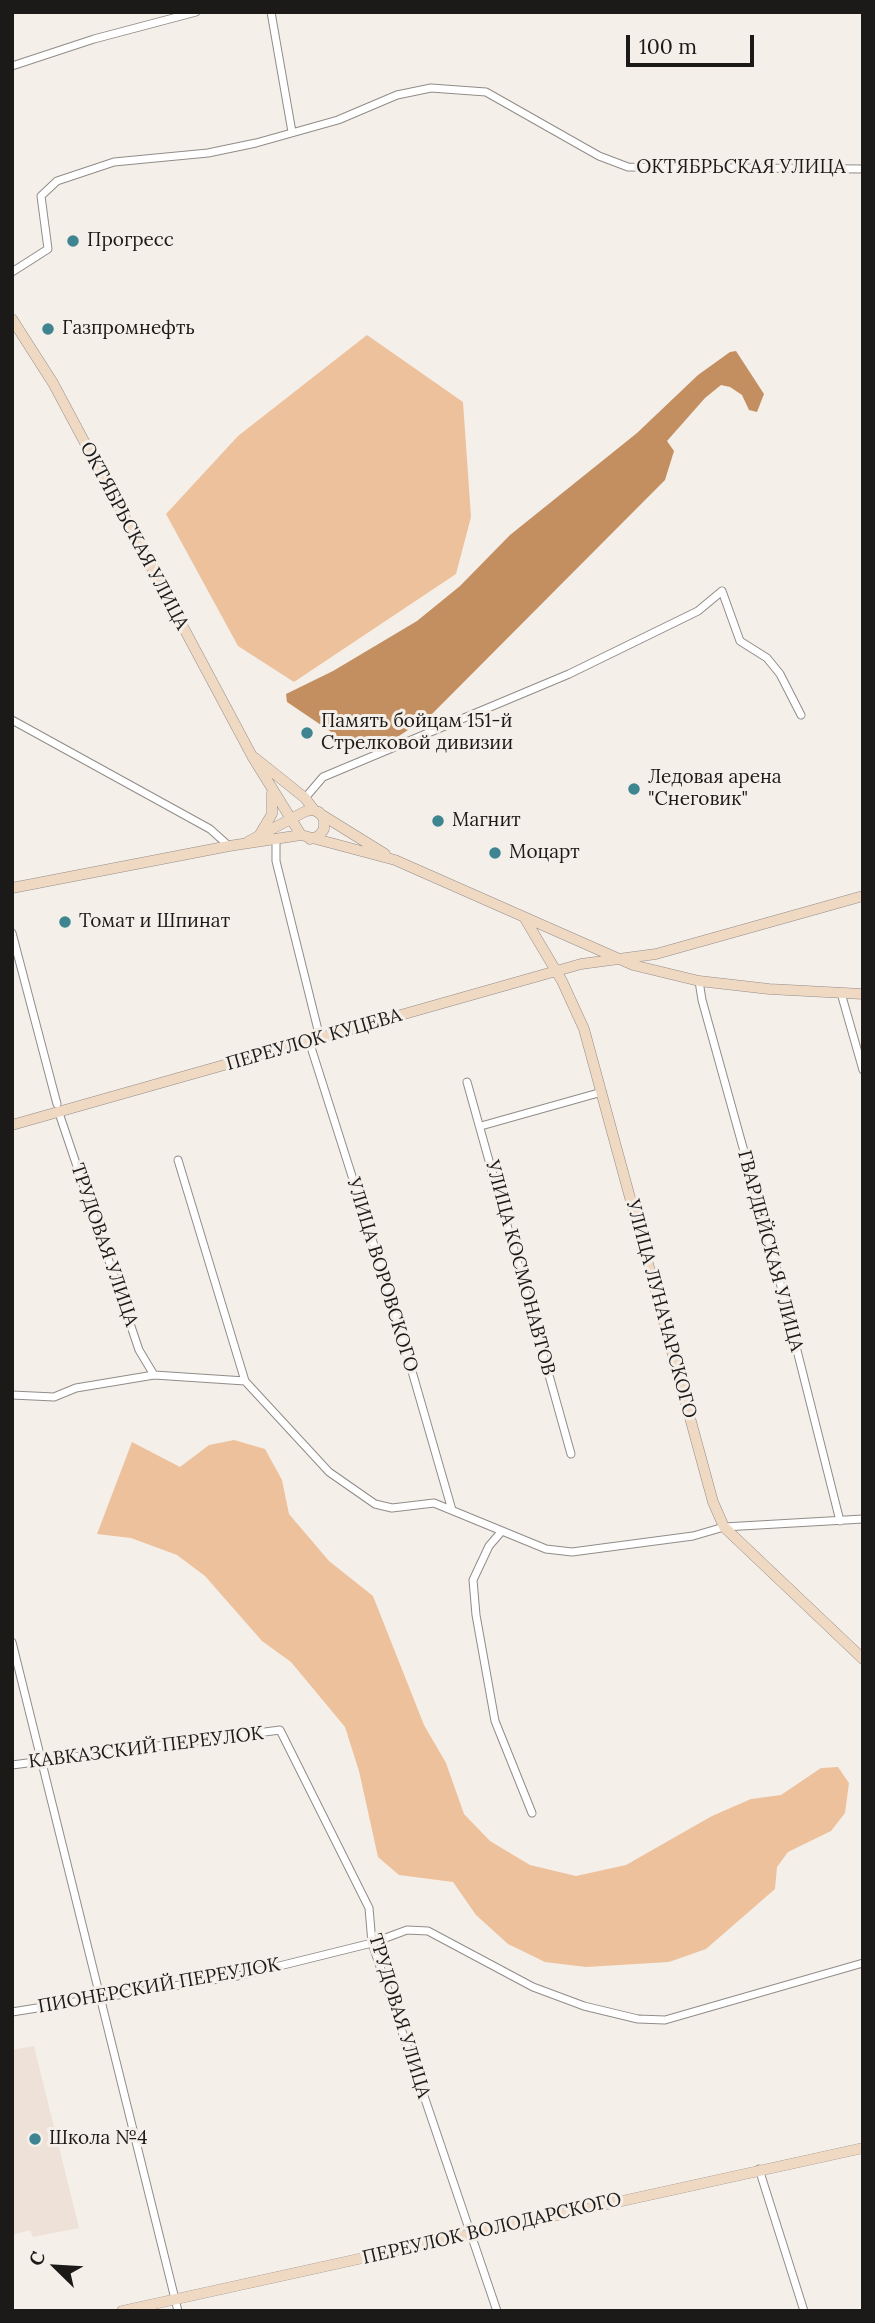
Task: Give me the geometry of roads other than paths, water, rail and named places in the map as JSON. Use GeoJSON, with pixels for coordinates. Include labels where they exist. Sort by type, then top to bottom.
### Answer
{"type":"FeatureCollection","features":[{"type":"Feature","properties":{"kind":"street"},"geometry":{"type":"LineString","coordinates":[[12,66],[94,39],[197,12]]}},
{"type":"Feature","properties":{"kind":"street"},"geometry":{"type":"LineString","coordinates":[[271,12],[292,132]]}},
{"type":"Feature","properties":{"kind":"street","name":"ОКТЯБРЬСКАЯ УЛИЦА"},"geometry":{"type":"LineString","coordinates":[[12,272],[48,249],[41,196],[57,181],[114,162],[208,153],[338,120],[397,94],[431,88],[486,92],[599,156],[628,167],[863,169]]}},
{"type":"Feature","properties":{"kind":"street","name":"ОКТЯБРЬСКАЯ УЛИЦА"},"geometry":{"type":"LineString","coordinates":[[12,320],[53,383],[272,792],[300,830]]}},
{"type":"Feature","properties":{"kind":"street"},"geometry":{"type":"LineString","coordinates":[[305,797],[323,777],[569,674],[687,616],[722,591],[740,640],[767,658],[774,666],[801,716]]}},
{"type":"Feature","properties":{"kind":"street"},"geometry":{"type":"LineString","coordinates":[[12,720],[210,829],[229,846]]}},
{"type":"Feature","properties":{"kind":"street","name":"ОКТЯБРЬСКАЯ УЛИЦА"},"geometry":{"type":"LineString","coordinates":[[252,756],[305,797],[316,811]]}},
{"type":"Feature","properties":{"kind":"street"},"geometry":{"type":"LineString","coordinates":[[260,834],[272,814],[272,792]]}},
{"type":"Feature","properties":{"kind":"street"},"geometry":{"type":"LineString","coordinates":[[247,842],[260,834],[300,830],[319,836],[324,829],[324,819],[316,811]]}},
{"type":"Feature","properties":{"kind":"street"},"geometry":{"type":"LineString","coordinates":[[300,830],[302,813],[316,811],[395,860]]}},
{"type":"Feature","properties":{"kind":"street"},"geometry":{"type":"LineString","coordinates":[[12,888],[247,842],[276,840],[300,830],[395,860],[617,958]]}},
{"type":"Feature","properties":{"kind":"street"},"geometry":{"type":"LineString","coordinates":[[276,840],[276,861],[320,1038]]}},
{"type":"Feature","properties":{"kind":"street","name":"ПЕРЕУЛОК КУЦЕВА"},"geometry":{"type":"LineString","coordinates":[[12,1125],[58,1109],[557,973],[617,958],[656,954],[863,896]]}},
{"type":"Feature","properties":{"kind":"street","name":"УЛИЦА ЛУНАЧАРСКОГО"},"geometry":{"type":"LineString","coordinates":[[524,916],[557,973],[584,1029],[713,1502],[724,1527],[863,1659]]}},
{"type":"Feature","properties":{"kind":"street","name":"ТРУДОВАЯ УЛИЦА"},"geometry":{"type":"LineString","coordinates":[[12,933],[58,1109],[139,1350],[154,1375]]}},
{"type":"Feature","properties":{"kind":"street","name":"ПЕРЕУЛОК КУЦЕВА"},"geometry":{"type":"LineString","coordinates":[[617,958],[699,981],[863,994]]}},
{"type":"Feature","properties":{"kind":"street","name":"ГВАРДЕЙСКАЯ УЛИЦА"},"geometry":{"type":"LineString","coordinates":[[699,981],[840,1521]]}},
{"type":"Feature","properties":{"kind":"street"},"geometry":{"type":"LineString","coordinates":[[841,993],[863,1070]]}},
{"type":"Feature","properties":{"kind":"street","name":"УЛИЦА ВОРОВСКОГО"},"geometry":{"type":"LineString","coordinates":[[309,1041],[391,1302],[452,1510]]}},
{"type":"Feature","properties":{"kind":"street","name":"УЛИЦА КОСМОНАВТОВ"},"geometry":{"type":"LineString","coordinates":[[467,1082],[571,1454]]}},
{"type":"Feature","properties":{"kind":"street"},"geometry":{"type":"LineString","coordinates":[[481,1126],[602,1092]]}},
{"type":"Feature","properties":{"kind":"street"},"geometry":{"type":"LineString","coordinates":[[177,1160],[245,1381],[329,1472],[375,1504],[392,1508],[434,1503],[546,1549],[572,1552],[693,1536],[724,1527],[863,1519]]}},
{"type":"Feature","properties":{"kind":"street"},"geometry":{"type":"LineString","coordinates":[[12,1395],[54,1397],[76,1388],[154,1375],[245,1381]]}},
{"type":"Feature","properties":{"kind":"street"},"geometry":{"type":"LineString","coordinates":[[501,1532],[489,1546],[473,1580],[476,1615],[495,1721],[506,1742],[532,1812]]}},
{"type":"Feature","properties":{"kind":"street"},"geometry":{"type":"LineString","coordinates":[[12,1642],[44,1761],[177,2305]]}},
{"type":"Feature","properties":{"kind":"street","name":"ТРУДОВАЯ УЛИЦА"},"geometry":{"type":"LineString","coordinates":[[281,1730],[369,1908],[372,1943],[497,2311]]}},
{"type":"Feature","properties":{"kind":"street","name":"КАВКАЗСКИЙ ПЕРЕУЛОК"},"geometry":{"type":"LineString","coordinates":[[12,1765],[281,1730]]}},
{"type":"Feature","properties":{"kind":"street","name":"ПИОНЕРСКИЙ ПЕРЕУЛОК"},"geometry":{"type":"LineString","coordinates":[[12,2011],[103,1999],[243,1975],[372,1943],[407,1930],[428,1931],[533,1987],[584,2006],[638,2019],[665,2020],[863,1963]]}},
{"type":"Feature","properties":{"kind":"street","name":"ПЕРЕУЛОК ВОЛОДАРСКОГО"},"geometry":{"type":"LineString","coordinates":[[122,2311],[177,2305],[759,2169],[863,2148]]}},
{"type":"Feature","properties":{"kind":"street"},"geometry":{"type":"LineString","coordinates":[[759,2169],[804,2311]]}},
{"type":"Feature","properties":{"kind":"place","name":"Прогресс"},"geometry":{"type":"Point","coordinates":[73,241]}},
{"type":"Feature","properties":{"kind":"place","name":"Газпромнефть"},"geometry":{"type":"Point","coordinates":[48,329]}},
{"type":"Feature","properties":{"kind":"place","name":"Память бойцам 151-й Стрелковой дивизии"},"geometry":{"type":"Point","coordinates":[307,733]}},
{"type":"Feature","properties":{"kind":"place","name":"Ледовая арена \"Снеговик\""},"geometry":{"type":"Point","coordinates":[634,789]}},
{"type":"Feature","properties":{"kind":"place","name":"Магнит"},"geometry":{"type":"Point","coordinates":[438,821]}},
{"type":"Feature","properties":{"kind":"place","name":"Моцарт"},"geometry":{"type":"Point","coordinates":[495,853]}},
{"type":"Feature","properties":{"kind":"place","name":"Томат и Шпинат"},"geometry":{"type":"Point","coordinates":[65,922]}},
{"type":"Feature","properties":{"kind":"place","name":"Школа №4"},"geometry":{"type":"Point","coordinates":[35,2139]}}]}
